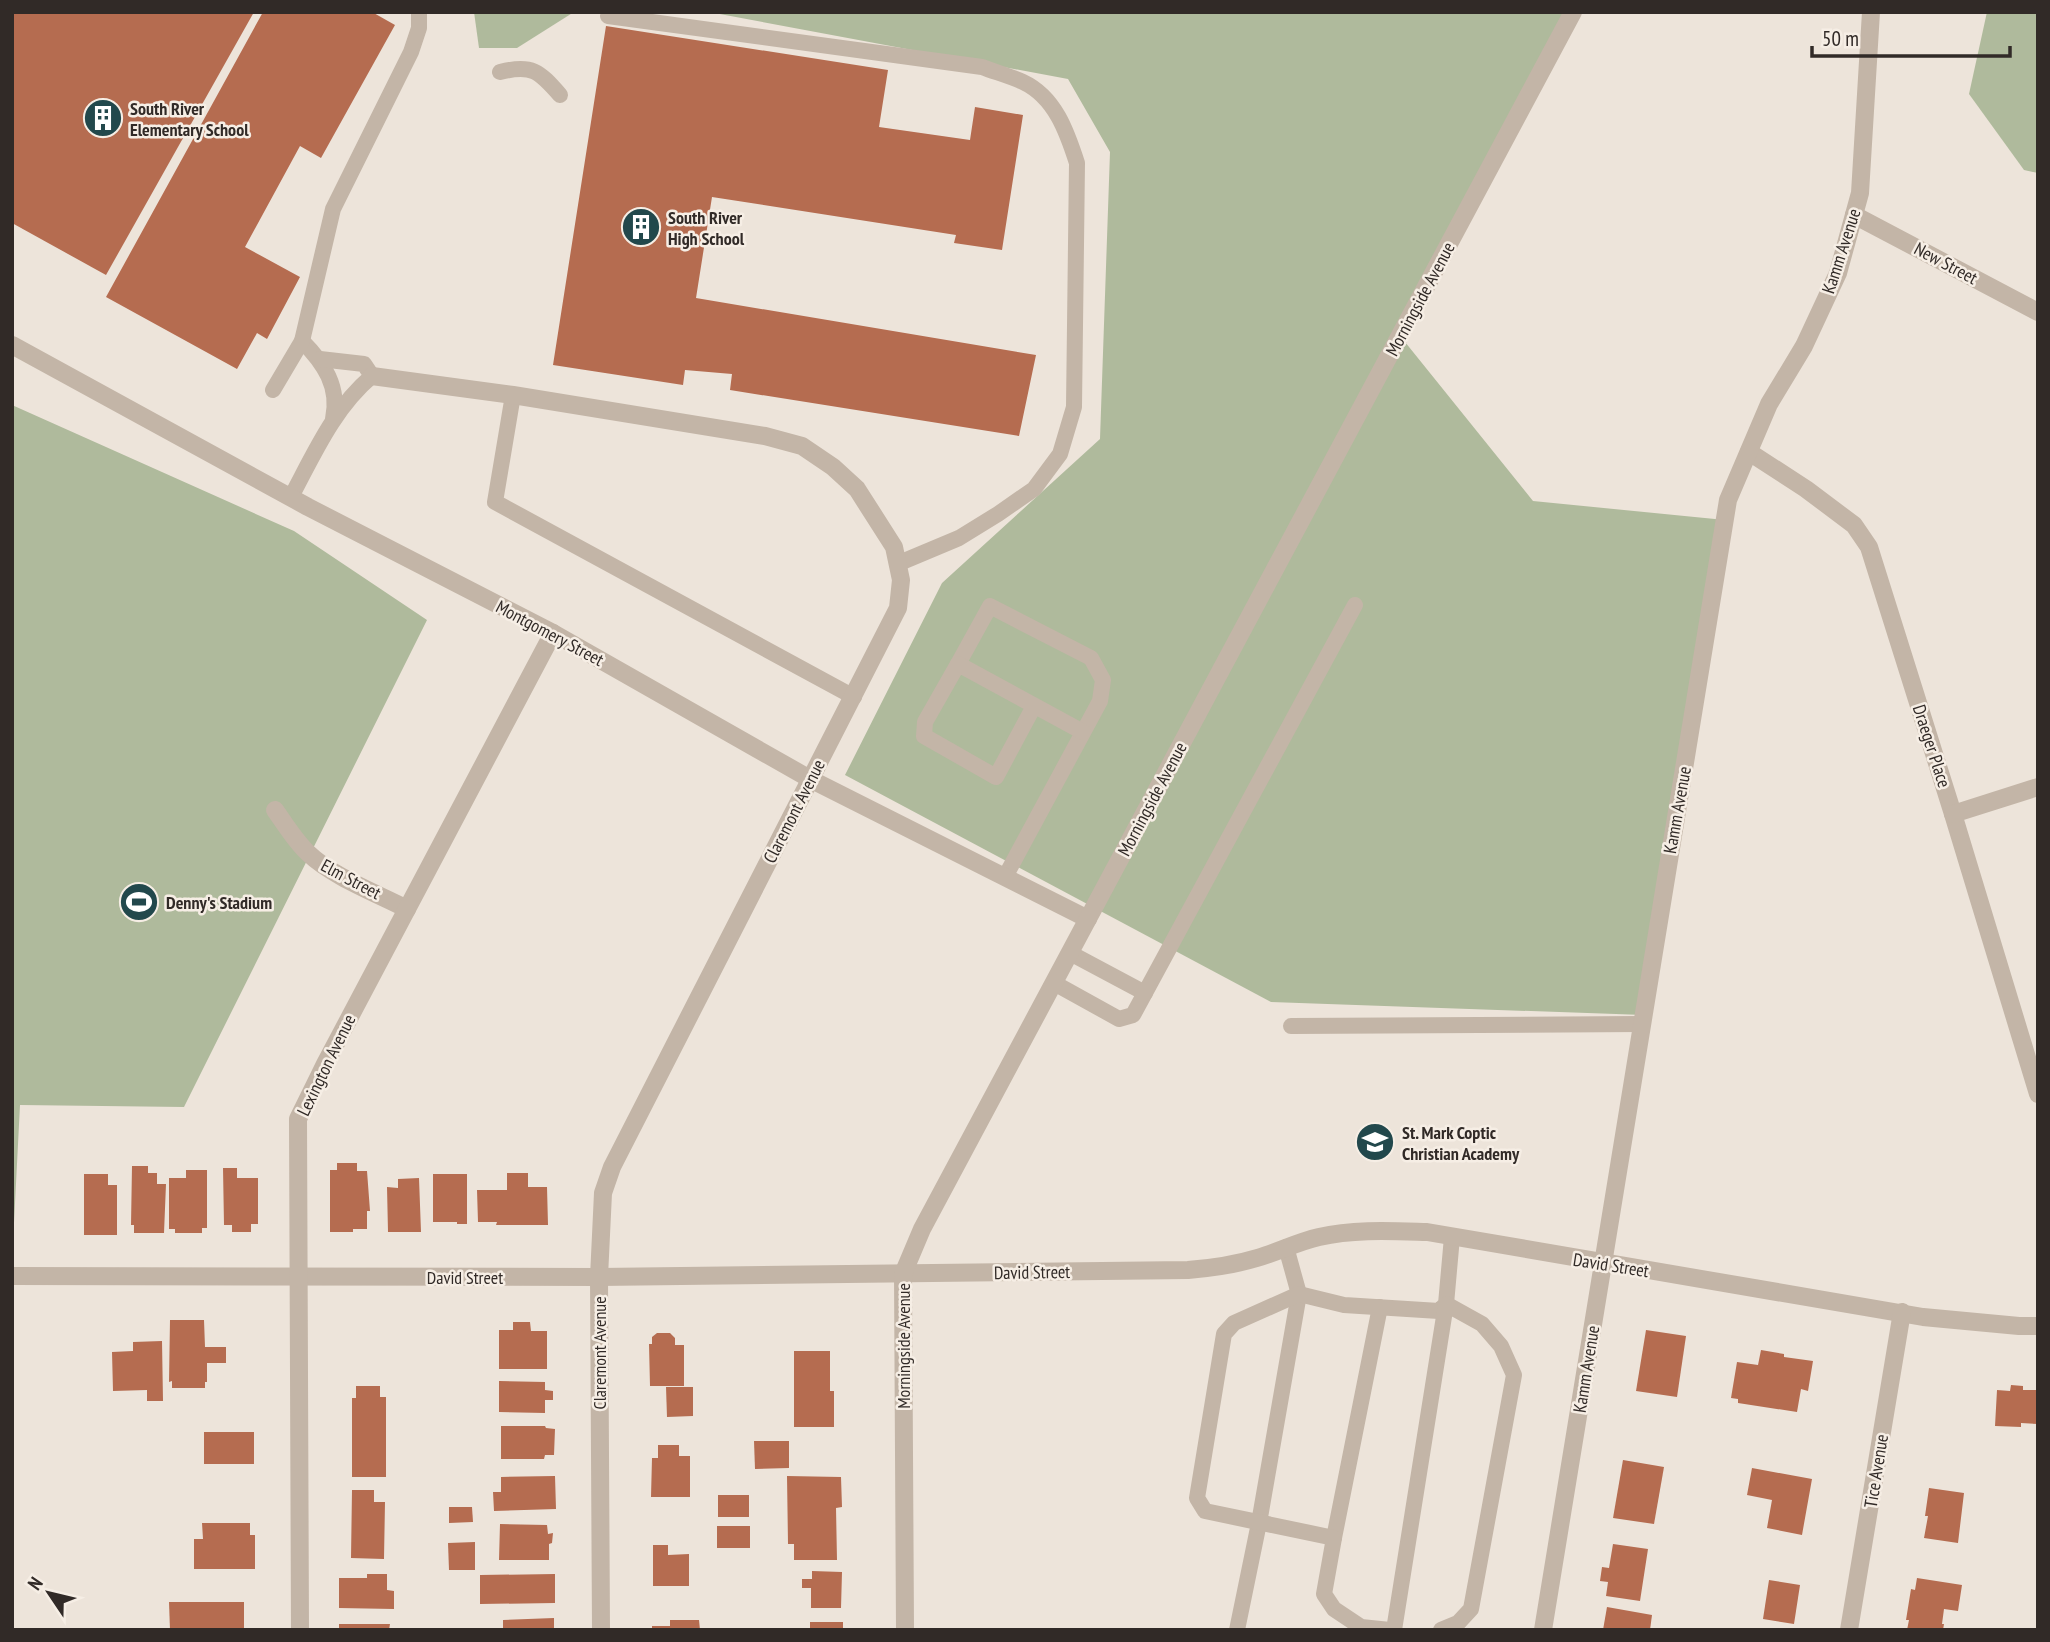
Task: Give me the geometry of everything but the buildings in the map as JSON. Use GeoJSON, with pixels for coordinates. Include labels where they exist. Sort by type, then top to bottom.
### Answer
{"type":"FeatureCollection","features":[{"type":"Feature","properties":{"kind":"street","name":"Morningside Avenue"},"geometry":{"type":"LineString","coordinates":[[905,1630],[902,1273],[922,1229],[1573,12]]}},
{"type":"Feature","properties":{"kind":"street","name":"Kamm Avenue"},"geometry":{"type":"LineString","coordinates":[[1543,1630],[1640,1024],[1728,500],[1769,404],[1804,346],[1838,272],[1860,193],[1871,12]]}},
{"type":"Feature","properties":{"kind":"street","name":"New Street"},"geometry":{"type":"LineString","coordinates":[[1854,215],[2038,312]]}},
{"type":"Feature","properties":{"kind":"street","name":"Montgomery Street"},"geometry":{"type":"LineString","coordinates":[[12,345],[291,497],[553,634],[810,779],[1088,919]]}},
{"type":"Feature","properties":{"kind":"street","name":"Claremont Avenue"},"geometry":{"type":"LineString","coordinates":[[368,370],[765,436],[802,446],[833,467],[857,489],[894,547],[901,580],[898,608],[612,1167],[603,1193],[599,1277],[601,1630]]}},
{"type":"Feature","properties":{"kind":"street","name":"Draeger Place"},"geometry":{"type":"LineString","coordinates":[[1749,452],[1806,489],[1854,525],[1869,547],[2038,1094]]}},
{"type":"Feature","properties":{"kind":"street","name":"Lexington Avenue"},"geometry":{"type":"LineString","coordinates":[[300,1630],[298,1119],[553,634]]}},
{"type":"Feature","properties":{"kind":"street"},"geometry":{"type":"LineString","coordinates":[[1953,814],[2038,787]]}},
{"type":"Feature","properties":{"kind":"street","name":"Elm Street"},"geometry":{"type":"LineString","coordinates":[[275,810],[305,851],[316,860],[407,909]]}},
{"type":"Feature","properties":{"kind":"street","name":"David Street"},"geometry":{"type":"LineString","coordinates":[[12,1276],[599,1277],[1188,1270],[1227,1266],[1322,1236],[1376,1230],[1427,1233],[1937,1318],[2038,1326]]}},
{"type":"Feature","properties":{"kind":"street","name":"Tice Avenue"},"geometry":{"type":"LineString","coordinates":[[1849,1630],[1902,1312]]}},
{"type":"Feature","properties":{"kind":"lane"},"geometry":{"type":"LineString","coordinates":[[273,390],[302,341],[333,209],[411,52],[419,28],[419,12]]}},
{"type":"Feature","properties":{"kind":"lane"},"geometry":{"type":"LineString","coordinates":[[608,16],[982,67],[1026,83],[1049,103],[1066,128],[1077,163],[1074,407],[1060,454],[1034,489],[998,514],[959,538],[897,564]]}},
{"type":"Feature","properties":{"kind":"lane"},"geometry":{"type":"LineString","coordinates":[[500,72],[521,67],[542,75],[560,95]]}},
{"type":"Feature","properties":{"kind":"lane"},"geometry":{"type":"LineString","coordinates":[[302,341],[320,359],[331,382],[336,406],[332,422]]}},
{"type":"Feature","properties":{"kind":"lane"},"geometry":{"type":"LineString","coordinates":[[291,497],[332,422],[368,370],[320,359]]}},
{"type":"Feature","properties":{"kind":"lane"},"geometry":{"type":"LineString","coordinates":[[513,395],[495,502],[854,697]]}},
{"type":"Feature","properties":{"kind":"lane"},"geometry":{"type":"LineString","coordinates":[[1054,983],[1119,1019],[1133,1015],[1355,605]]}},
{"type":"Feature","properties":{"kind":"lane"},"geometry":{"type":"LineString","coordinates":[[1004,877],[1100,701],[1103,680],[1091,658],[990,606],[925,722],[924,736],[996,777],[1034,706]]}},
{"type":"Feature","properties":{"kind":"lane"},"geometry":{"type":"LineString","coordinates":[[958,664],[1083,732]]}},
{"type":"Feature","properties":{"kind":"lane"},"geometry":{"type":"LineString","coordinates":[[1070,953],[1145,993]]}},
{"type":"Feature","properties":{"kind":"lane"},"geometry":{"type":"LineString","coordinates":[[1291,1026],[1640,1024]]}},
{"type":"Feature","properties":{"kind":"lane"},"geometry":{"type":"LineString","coordinates":[[1380,1307],[1324,1594],[1334,1609],[1361,1627],[1392,1630],[1446,1304],[1452,1237]]}},
{"type":"Feature","properties":{"kind":"lane"},"geometry":{"type":"LineString","coordinates":[[1237,1630],[1259,1523],[1299,1294],[1286,1247]]}},
{"type":"Feature","properties":{"kind":"lane"},"geometry":{"type":"LineString","coordinates":[[1334,1538],[1205,1511],[1197,1498],[1224,1334],[1234,1323],[1299,1294],[1344,1305],[1439,1311],[1446,1304]]}},
{"type":"Feature","properties":{"kind":"lane"},"geometry":{"type":"LineString","coordinates":[[1441,1630],[1458,1623],[1471,1609],[1514,1375],[1502,1346],[1482,1324],[1446,1304]]}},
{"type":"Feature","properties":{"kind":"green space"},"geometry":{"type":"Polygon","coordinates":[[[474,12],[574,12],[517,48],[479,48],[474,12]]]}},
{"type":"Feature","properties":{"kind":"green space"},"geometry":{"type":"Polygon","coordinates":[[[709,12],[1572,12],[1401,337],[1533,501],[1725,520],[1644,1015],[1271,1002],[845,775],[942,583],[1100,439],[1110,152],[1068,79],[709,12]]]}},
{"type":"Feature","properties":{"kind":"green space"},"geometry":{"type":"Polygon","coordinates":[[[1987,12],[2038,12],[2038,173],[2024,170],[1969,94],[1987,12]]]}},
{"type":"Feature","properties":{"kind":"green space"},"geometry":{"type":"Polygon","coordinates":[[[12,405],[294,531],[427,620],[184,1107],[20,1105],[12,1262],[12,405]]]}},
{"type":"Feature","properties":{"kind":"place","name":"South River Elementary School"},"geometry":{"type":"Point","coordinates":[103,118]}},
{"type":"Feature","properties":{"kind":"place","name":"South River High School"},"geometry":{"type":"Point","coordinates":[641,227]}},
{"type":"Feature","properties":{"kind":"place","name":"Denny's Stadium"},"geometry":{"type":"Point","coordinates":[139,902]}},
{"type":"Feature","properties":{"kind":"place","name":"St. Mark Coptic Christian Academy"},"geometry":{"type":"Point","coordinates":[1375,1142]}}]}
